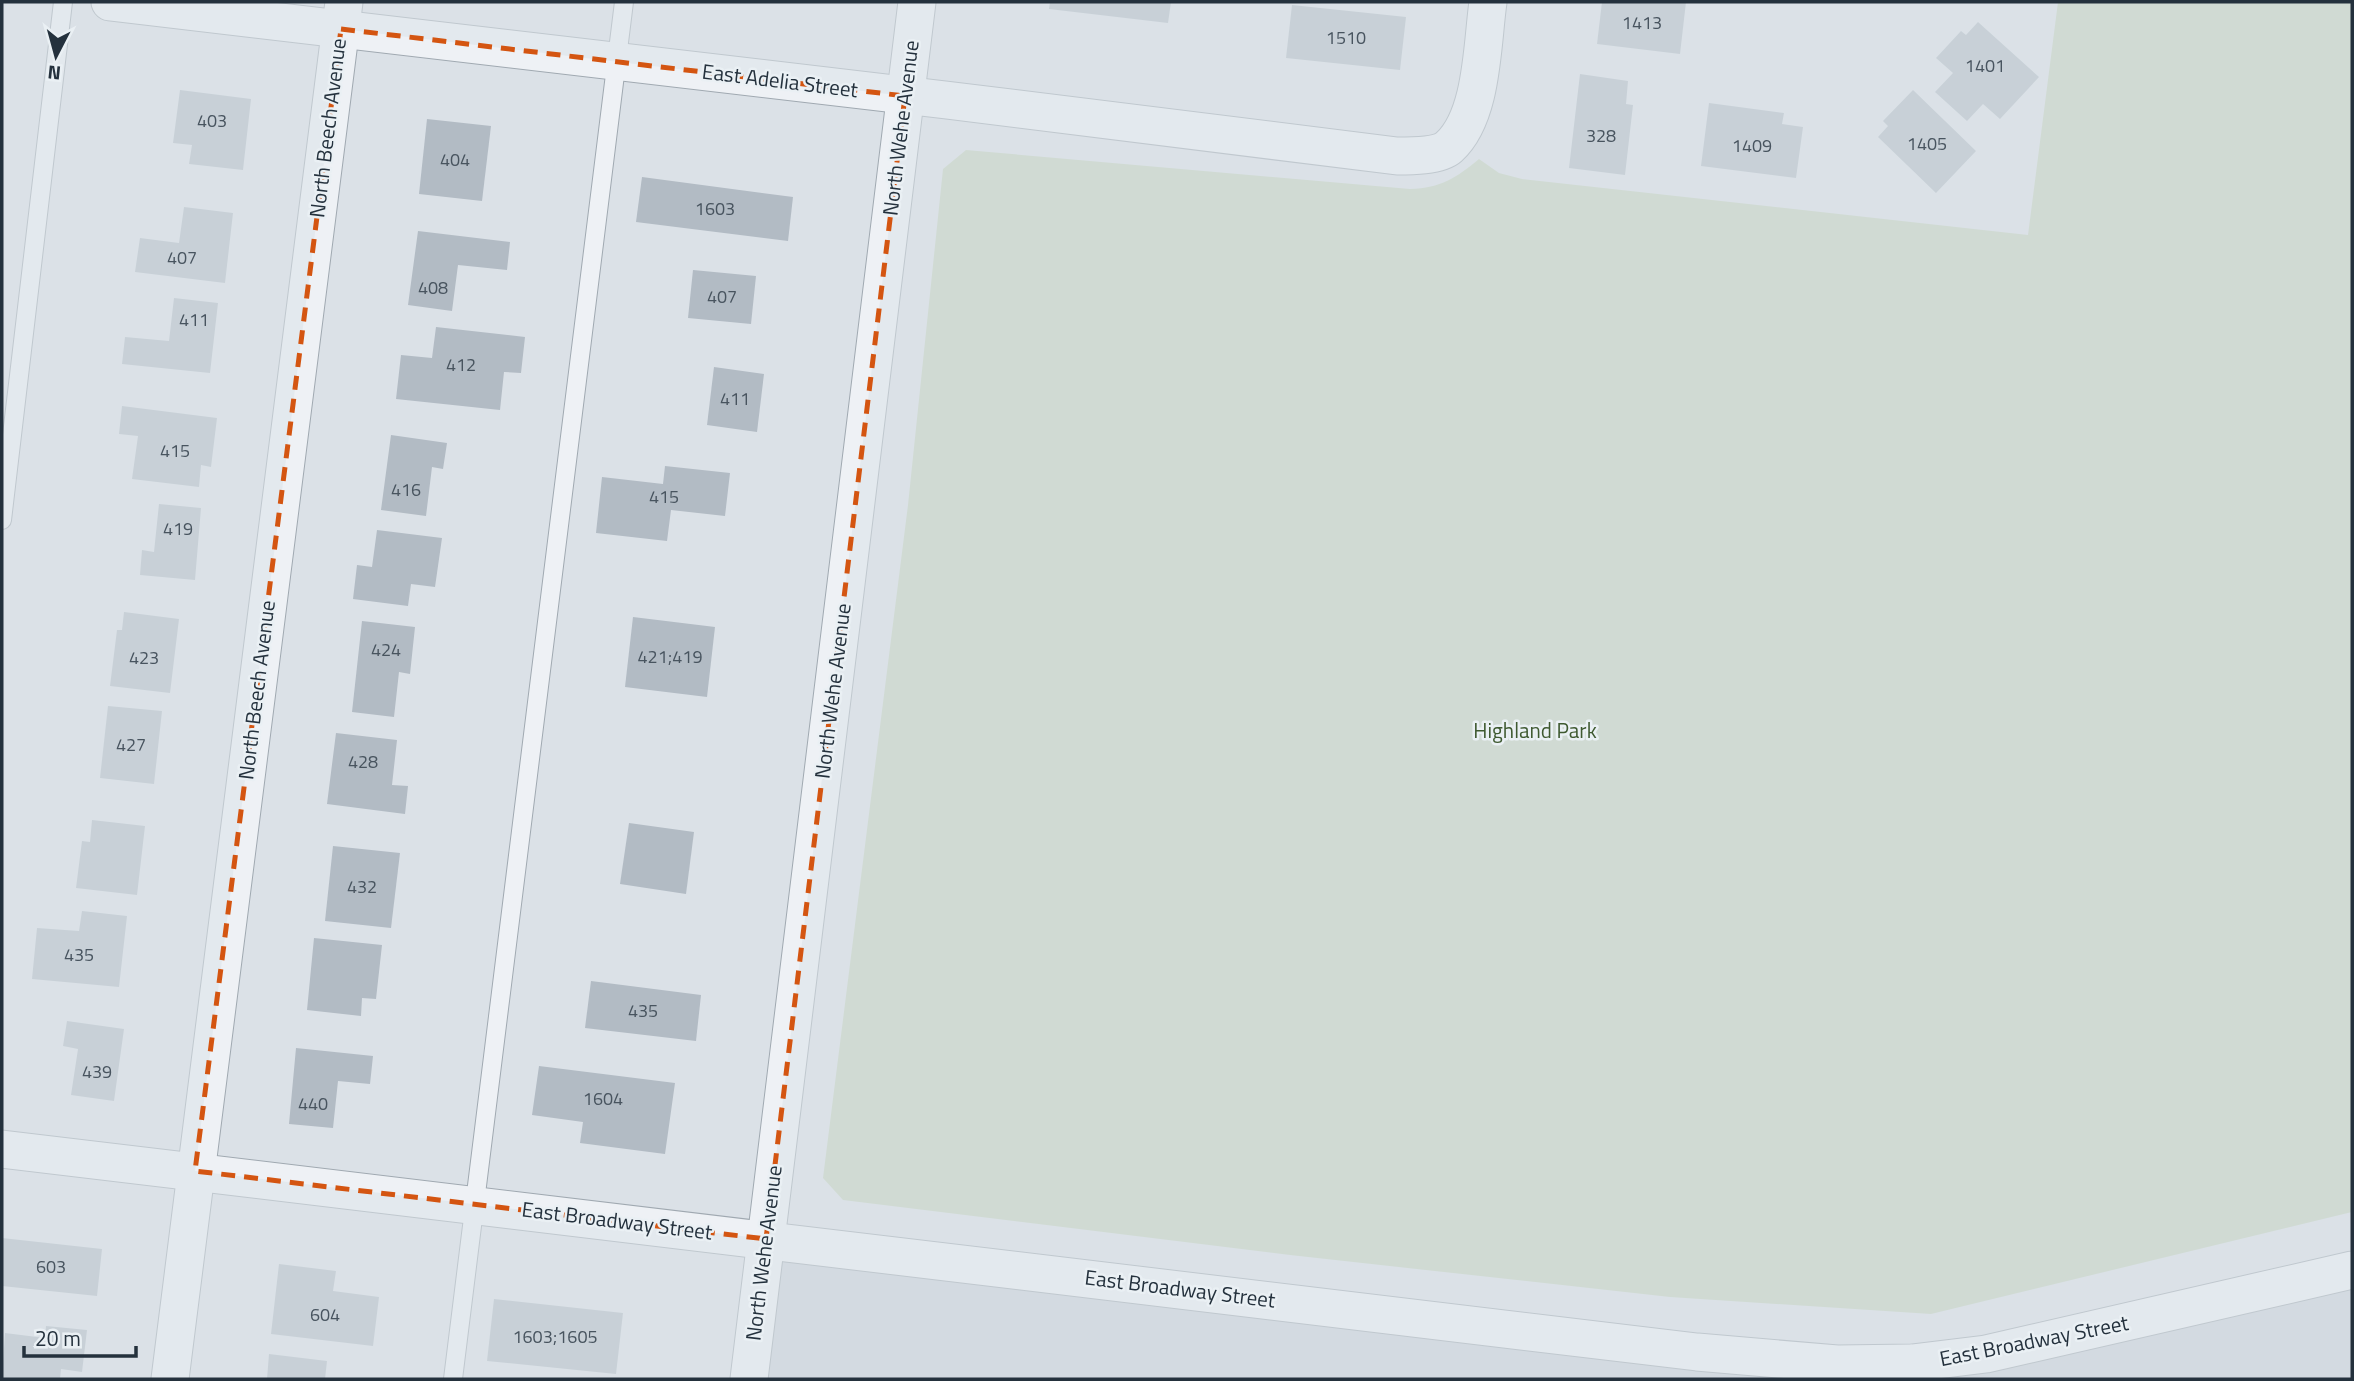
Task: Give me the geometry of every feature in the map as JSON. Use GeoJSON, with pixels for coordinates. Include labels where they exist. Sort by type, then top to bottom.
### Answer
{"type":"FeatureCollection","features":[{"type":"Feature","properties":{"kind":"street","name":"East Adelia Street"},"geometry":{"type":"LineString","coordinates":[[110,2],[343,15],[617,62],[1396,156],[1425,155],[1448,149],[1466,125],[1476,97],[1488,2]]}},
{"type":"Feature","properties":{"kind":"street","name":"North Wehe Avenue"},"geometry":{"type":"LineString","coordinates":[[749,1379],[917,2]]}},
{"type":"Feature","properties":{"kind":"street","name":"North Beech Avenue"},"geometry":{"type":"LineString","coordinates":[[170,1379],[343,15]]}},
{"type":"Feature","properties":{"kind":"street","name":"East Broadway Street"},"geometry":{"type":"LineString","coordinates":[[2,1149],[1696,1352],[1837,1364],[1912,1363],[1986,1354],[2352,1270]]}},
{"type":"Feature","properties":{"kind":"lane"},"geometry":{"type":"LineString","coordinates":[[2,520],[63,2]]}},
{"type":"Feature","properties":{"kind":"lane"},"geometry":{"type":"LineString","coordinates":[[453,1379],[624,2]]}},
{"type":"Feature","properties":{"kind":"highlighted area"},"geometry":{"type":"Polygon","coordinates":[[[341,29],[905,96],[766,1239],[195,1171],[341,29]]]}},
{"type":"Feature","properties":{"kind":"shaded area"},"geometry":{"type":"Polygon","coordinates":[[[766,1239],[1837,1364],[2352,1270],[2352,1379],[749,1379],[766,1239]]]}},
{"type":"Feature","properties":{"kind":"green space","name":"Highland Park"},"geometry":{"type":"Polygon","coordinates":[[[2058,2],[2352,2],[2352,1212],[1931,1314],[1670,1297],[1290,1255],[843,1200],[823,1178],[908,505],[943,169],[966,150],[1410,189],[1431,187],[1448,181],[1479,159],[1499,173],[1522,179],[2028,235],[2058,2]]]}},
{"type":"Feature","properties":{"kind":"building"},"geometry":{"type":"Polygon","coordinates":[[[1050,2],[1171,2],[1168,23],[1049,9],[1050,2]]]}},
{"type":"Feature","properties":{"kind":"building"},"geometry":{"type":"Polygon","coordinates":[[[1602,2],[1686,2],[1680,54],[1597,44],[1602,2]]]}},
{"type":"Feature","properties":{"kind":"building"},"geometry":{"type":"Polygon","coordinates":[[[1292,5],[1406,17],[1400,70],[1286,58],[1292,5]]]}},
{"type":"Feature","properties":{"kind":"building"},"geometry":{"type":"Polygon","coordinates":[[[1978,22],[2039,77],[2000,119],[1983,104],[1967,121],[1935,92],[1953,73],[1936,58],[1961,31],[1966,35],[1978,22]]]}},
{"type":"Feature","properties":{"kind":"building"},"geometry":{"type":"Polygon","coordinates":[[[1580,74],[1628,81],[1626,104],[1633,105],[1625,175],[1569,168],[1580,74]]]}},
{"type":"Feature","properties":{"kind":"building"},"geometry":{"type":"Polygon","coordinates":[[[180,90],[251,99],[243,170],[189,164],[192,145],[173,143],[180,90]]]}},
{"type":"Feature","properties":{"kind":"building"},"geometry":{"type":"Polygon","coordinates":[[[1913,90],[1976,151],[1936,193],[1878,137],[1888,126],[1883,121],[1913,90]]]}},
{"type":"Feature","properties":{"kind":"building"},"geometry":{"type":"Polygon","coordinates":[[[1709,103],[1784,113],[1782,124],[1803,127],[1796,178],[1701,166],[1709,103]]]}},
{"type":"Feature","properties":{"kind":"building"},"geometry":{"type":"Polygon","coordinates":[[[427,119],[491,126],[482,201],[419,194],[427,119]]]}},
{"type":"Feature","properties":{"kind":"building"},"geometry":{"type":"Polygon","coordinates":[[[642,177],[793,197],[788,241],[636,222],[642,177]]]}},
{"type":"Feature","properties":{"kind":"building"},"geometry":{"type":"Polygon","coordinates":[[[184,207],[233,213],[225,283],[135,272],[140,238],[179,243],[184,207]]]}},
{"type":"Feature","properties":{"kind":"building"},"geometry":{"type":"Polygon","coordinates":[[[418,231],[510,242],[507,270],[458,265],[452,311],[408,305],[418,231]]]}},
{"type":"Feature","properties":{"kind":"building"},"geometry":{"type":"Polygon","coordinates":[[[693,270],[756,276],[751,324],[688,318],[693,270]]]}},
{"type":"Feature","properties":{"kind":"building"},"geometry":{"type":"Polygon","coordinates":[[[174,298],[218,303],[210,373],[122,364],[125,337],[169,341],[174,298]]]}},
{"type":"Feature","properties":{"kind":"building"},"geometry":{"type":"Polygon","coordinates":[[[436,327],[525,337],[521,373],[504,372],[500,410],[396,399],[401,355],[432,358],[436,327]]]}},
{"type":"Feature","properties":{"kind":"building"},"geometry":{"type":"Polygon","coordinates":[[[714,367],[764,374],[757,432],[707,425],[714,367]]]}},
{"type":"Feature","properties":{"kind":"building"},"geometry":{"type":"Polygon","coordinates":[[[122,406],[217,418],[211,467],[201,465],[199,487],[132,479],[138,436],[119,434],[122,406]]]}},
{"type":"Feature","properties":{"kind":"building"},"geometry":{"type":"Polygon","coordinates":[[[391,435],[447,443],[443,469],[432,467],[426,516],[381,510],[391,435]]]}},
{"type":"Feature","properties":{"kind":"building"},"geometry":{"type":"Polygon","coordinates":[[[665,466],[730,473],[725,516],[671,510],[667,541],[596,533],[602,477],[663,484],[665,466]]]}},
{"type":"Feature","properties":{"kind":"building"},"geometry":{"type":"Polygon","coordinates":[[[159,504],[201,508],[195,580],[140,575],[142,550],[154,552],[159,504]]]}},
{"type":"Feature","properties":{"kind":"building"},"geometry":{"type":"Polygon","coordinates":[[[377,530],[442,538],[435,587],[411,584],[408,606],[353,599],[357,565],[372,567],[377,530]]]}},
{"type":"Feature","properties":{"kind":"building"},"geometry":{"type":"Polygon","coordinates":[[[124,612],[179,619],[170,693],[110,686],[117,630],[122,630],[124,612]]]}},
{"type":"Feature","properties":{"kind":"building"},"geometry":{"type":"Polygon","coordinates":[[[633,617],[715,627],[707,697],[625,687],[633,617]]]}},
{"type":"Feature","properties":{"kind":"building"},"geometry":{"type":"Polygon","coordinates":[[[362,621],[415,627],[410,674],[399,672],[394,717],[352,712],[362,621]]]}},
{"type":"Feature","properties":{"kind":"building"},"geometry":{"type":"Polygon","coordinates":[[[108,706],[162,711],[154,784],[100,778],[108,706]]]}},
{"type":"Feature","properties":{"kind":"building"},"geometry":{"type":"Polygon","coordinates":[[[336,733],[397,740],[392,785],[408,786],[405,814],[327,804],[336,733]]]}},
{"type":"Feature","properties":{"kind":"building"},"geometry":{"type":"Polygon","coordinates":[[[92,820],[145,826],[137,895],[76,888],[82,841],[90,842],[92,820]]]}},
{"type":"Feature","properties":{"kind":"building"},"geometry":{"type":"Polygon","coordinates":[[[629,823],[694,832],[686,894],[620,884],[629,823]]]}},
{"type":"Feature","properties":{"kind":"building"},"geometry":{"type":"Polygon","coordinates":[[[333,846],[400,853],[391,928],[325,921],[333,846]]]}},
{"type":"Feature","properties":{"kind":"building"},"geometry":{"type":"Polygon","coordinates":[[[82,911],[127,916],[119,987],[32,979],[37,928],[79,931],[82,911]]]}},
{"type":"Feature","properties":{"kind":"building"},"geometry":{"type":"Polygon","coordinates":[[[314,938],[382,945],[376,999],[362,998],[361,1016],[307,1010],[314,938]]]}},
{"type":"Feature","properties":{"kind":"building"},"geometry":{"type":"Polygon","coordinates":[[[591,981],[701,995],[696,1041],[585,1028],[591,981]]]}},
{"type":"Feature","properties":{"kind":"building"},"geometry":{"type":"Polygon","coordinates":[[[67,1021],[124,1029],[114,1101],[71,1095],[78,1049],[63,1046],[67,1021]]]}},
{"type":"Feature","properties":{"kind":"building"},"geometry":{"type":"Polygon","coordinates":[[[296,1048],[373,1056],[370,1084],[338,1081],[333,1128],[289,1124],[296,1048]]]}},
{"type":"Feature","properties":{"kind":"building"},"geometry":{"type":"Polygon","coordinates":[[[539,1066],[675,1083],[665,1154],[580,1143],[583,1122],[532,1115],[539,1066]]]}},
{"type":"Feature","properties":{"kind":"building"},"geometry":{"type":"Polygon","coordinates":[[[2,1238],[102,1249],[97,1296],[2,1286],[2,1238]]]}},
{"type":"Feature","properties":{"kind":"building"},"geometry":{"type":"Polygon","coordinates":[[[279,1264],[336,1271],[333,1291],[379,1297],[373,1346],[271,1334],[279,1264]]]}},
{"type":"Feature","properties":{"kind":"building"},"geometry":{"type":"Polygon","coordinates":[[[494,1299],[623,1313],[616,1374],[487,1361],[494,1299]]]}},
{"type":"Feature","properties":{"kind":"building"},"geometry":{"type":"Polygon","coordinates":[[[46,1326],[87,1330],[82,1372],[61,1369],[60,1379],[2,1379],[5,1333],[45,1338],[46,1326]]]}},
{"type":"Feature","properties":{"kind":"building"},"geometry":{"type":"Polygon","coordinates":[[[269,1354],[327,1361],[325,1379],[267,1379],[269,1354]]]}}]}
